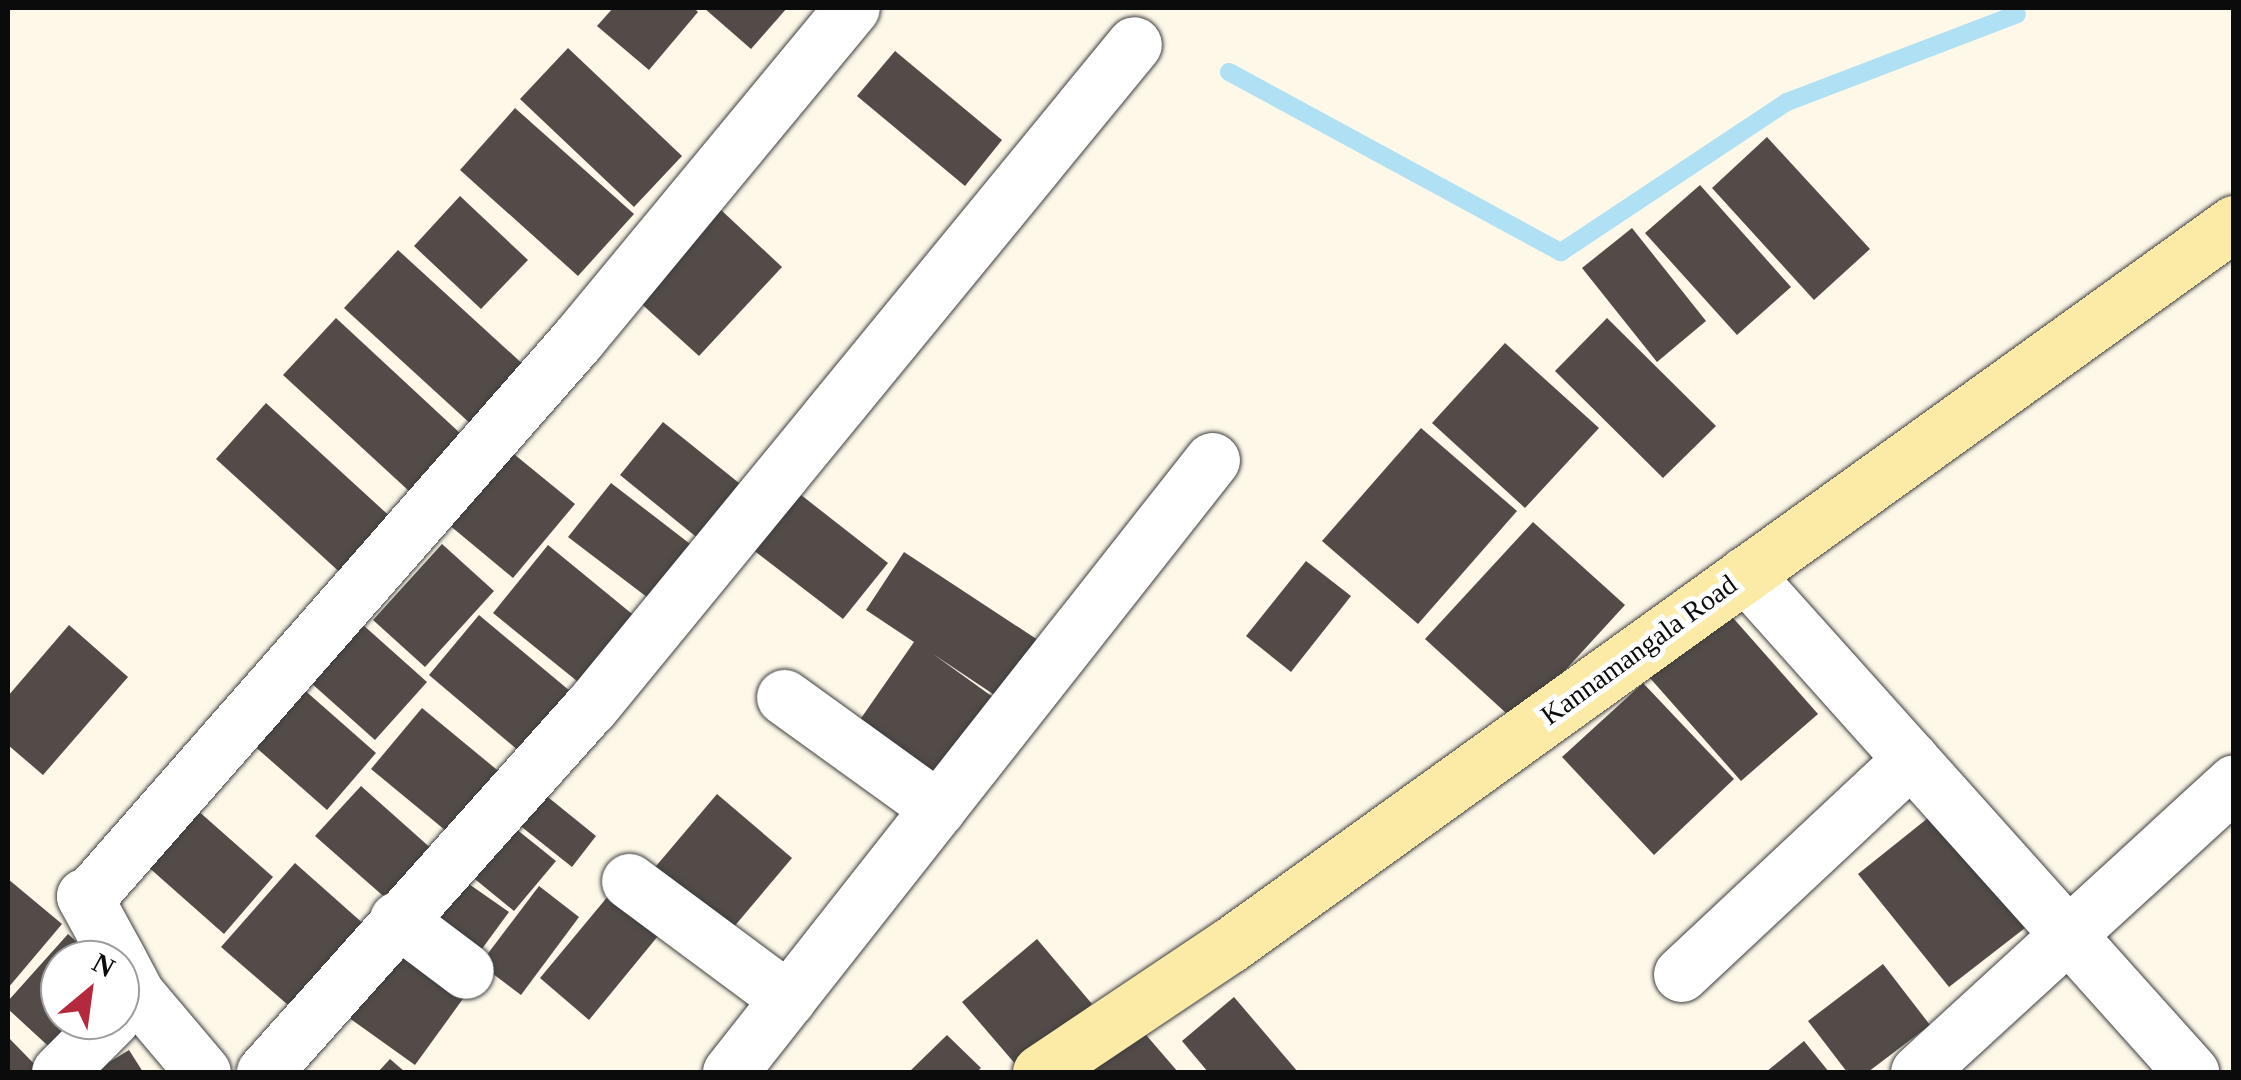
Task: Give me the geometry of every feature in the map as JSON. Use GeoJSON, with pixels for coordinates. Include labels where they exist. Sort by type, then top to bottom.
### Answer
{"type":"FeatureCollection","features":[{"type":"Feature","properties":{"kind":"main road","name":"Kannamangala Road"},"geometry":{"type":"LineString","coordinates":[[1040,1072],[1230,945],[2234,223]]}},
{"type":"Feature","properties":{"kind":"street"},"geometry":{"type":"LineString","coordinates":[[102,940],[84,896],[88,898],[576,340],[852,8]]}},
{"type":"Feature","properties":{"kind":"street"},"geometry":{"type":"LineString","coordinates":[[264,1072],[397,919],[590,708],[1134,44]]}},
{"type":"Feature","properties":{"kind":"street"},"geometry":{"type":"LineString","coordinates":[[730,1072],[1212,460]]}},
{"type":"Feature","properties":{"kind":"street"},"geometry":{"type":"LineString","coordinates":[[1745,574],[2190,1072]]}},
{"type":"Feature","properties":{"kind":"street"},"geometry":{"type":"LineString","coordinates":[[784,696],[938,808]]}},
{"type":"Feature","properties":{"kind":"street"},"geometry":{"type":"LineString","coordinates":[[1682,974],[1911,759]]}},
{"type":"Feature","properties":{"kind":"street"},"geometry":{"type":"LineString","coordinates":[[1918,1072],[2066,932],[2229,793]]}},
{"type":"Feature","properties":{"kind":"street"},"geometry":{"type":"LineString","coordinates":[[629,881],[788,999]]}},
{"type":"Feature","properties":{"kind":"street"},"geometry":{"type":"LineString","coordinates":[[397,919],[466,971]]}},
{"type":"Feature","properties":{"kind":"street"},"geometry":{"type":"LineString","coordinates":[[140,1007],[203,1072]]}},
{"type":"Feature","properties":{"kind":"street"},"geometry":{"type":"LineString","coordinates":[[59,1072],[83,1040]]}},
{"type":"Feature","properties":{"kind":"building"},"geometry":{"type":"Polygon","coordinates":[[[613,8],[694,8],[698,12],[649,70],[597,26],[613,8]]]}},
{"type":"Feature","properties":{"kind":"building"},"geometry":{"type":"Polygon","coordinates":[[[704,8],[787,8],[751,49],[704,8]]]}},
{"type":"Feature","properties":{"kind":"building"},"geometry":{"type":"Polygon","coordinates":[[[568,48],[682,156],[634,207],[520,99],[568,48]]]}},
{"type":"Feature","properties":{"kind":"building"},"geometry":{"type":"Polygon","coordinates":[[[895,51],[1002,140],[965,186],[857,96],[895,51]]]}},
{"type":"Feature","properties":{"kind":"building"},"geometry":{"type":"Polygon","coordinates":[[[515,108],[634,214],[578,276],[460,170],[515,108]]]}},
{"type":"Feature","properties":{"kind":"building"},"geometry":{"type":"Polygon","coordinates":[[[1767,137],[1870,249],[1814,300],[1712,188],[1767,137]]]}},
{"type":"Feature","properties":{"kind":"building"},"geometry":{"type":"Polygon","coordinates":[[[1700,185],[1791,287],[1737,335],[1645,233],[1700,185]]]}},
{"type":"Feature","properties":{"kind":"building"},"geometry":{"type":"Polygon","coordinates":[[[460,196],[528,260],[481,309],[414,246],[460,196]]]}},
{"type":"Feature","properties":{"kind":"building"},"geometry":{"type":"Polygon","coordinates":[[[720,209],[782,267],[699,356],[635,298],[720,209]]]}},
{"type":"Feature","properties":{"kind":"building"},"geometry":{"type":"Polygon","coordinates":[[[1632,228],[1706,321],[1657,362],[1582,268],[1632,228]]]}},
{"type":"Feature","properties":{"kind":"building"},"geometry":{"type":"Polygon","coordinates":[[[398,250],[527,368],[473,426],[344,308],[398,250]]]}},
{"type":"Feature","properties":{"kind":"building"},"geometry":{"type":"Polygon","coordinates":[[[336,318],[461,434],[409,491],[283,375],[336,318]]]}},
{"type":"Feature","properties":{"kind":"building"},"geometry":{"type":"Polygon","coordinates":[[[1607,318],[1716,426],[1663,478],[1555,371],[1607,318]]]}},
{"type":"Feature","properties":{"kind":"building"},"geometry":{"type":"Polygon","coordinates":[[[1505,343],[1599,428],[1525,508],[1432,423],[1505,343]]]}},
{"type":"Feature","properties":{"kind":"building"},"geometry":{"type":"Polygon","coordinates":[[[266,403],[396,522],[345,577],[216,459],[266,403]]]}},
{"type":"Feature","properties":{"kind":"building"},"geometry":{"type":"Polygon","coordinates":[[[663,422],[744,487],[700,540],[620,475],[663,422]]]}},
{"type":"Feature","properties":{"kind":"building"},"geometry":{"type":"Polygon","coordinates":[[[1421,428],[1517,511],[1418,624],[1322,541],[1421,428]]]}},
{"type":"Feature","properties":{"kind":"building"},"geometry":{"type":"Polygon","coordinates":[[[509,450],[575,504],[513,578],[448,524],[509,450]]]}},
{"type":"Feature","properties":{"kind":"building"},"geometry":{"type":"Polygon","coordinates":[[[611,483],[698,550],[656,604],[568,537],[611,483]]]}},
{"type":"Feature","properties":{"kind":"building"},"geometry":{"type":"Polygon","coordinates":[[[787,484],[888,563],[843,619],[743,542],[787,484]]]}},
{"type":"Feature","properties":{"kind":"building"},"geometry":{"type":"Polygon","coordinates":[[[1533,522],[1625,605],[1517,723],[1425,639],[1533,522]]]}},
{"type":"Feature","properties":{"kind":"building"},"geometry":{"type":"Polygon","coordinates":[[[442,544],[494,591],[425,667],[373,620],[442,544]]]}},
{"type":"Feature","properties":{"kind":"building"},"geometry":{"type":"Polygon","coordinates":[[[548,545],[648,627],[593,694],[493,613],[548,545]]]}},
{"type":"Feature","properties":{"kind":"building"},"geometry":{"type":"Polygon","coordinates":[[[904,552],[1047,646],[1008,704],[933,654],[997,700],[932,795],[848,737],[914,642],[866,610],[904,552]]]}},
{"type":"Feature","properties":{"kind":"building"},"geometry":{"type":"Polygon","coordinates":[[[1306,561],[1351,596],[1291,672],[1246,636],[1306,561]]]}},
{"type":"Feature","properties":{"kind":"building"},"geometry":{"type":"Polygon","coordinates":[[[1719,602],[1818,714],[1741,781],[1642,669],[1719,602]]]}},
{"type":"Feature","properties":{"kind":"building"},"geometry":{"type":"Polygon","coordinates":[[[479,615],[570,691],[519,751],[429,675],[479,615]]]}},
{"type":"Feature","properties":{"kind":"building"},"geometry":{"type":"Polygon","coordinates":[[[353,616],[427,682],[375,740],[301,674],[353,616]]]}},
{"type":"Feature","properties":{"kind":"building"},"geometry":{"type":"Polygon","coordinates":[[[69,625],[128,677],[43,775],[8,745],[8,696],[69,625]]]}},
{"type":"Feature","properties":{"kind":"building"},"geometry":{"type":"Polygon","coordinates":[[[1643,683],[1734,779],[1654,855],[1562,757],[1643,683]]]}},
{"type":"Feature","properties":{"kind":"building"},"geometry":{"type":"Polygon","coordinates":[[[301,687],[376,753],[327,810],[251,743],[301,687]]]}},
{"type":"Feature","properties":{"kind":"building"},"geometry":{"type":"Polygon","coordinates":[[[422,708],[502,774],[451,835],[371,769],[422,708]]]}},
{"type":"Feature","properties":{"kind":"building"},"geometry":{"type":"Polygon","coordinates":[[[533,785],[596,836],[572,867],[508,816],[533,785]]]}},
{"type":"Feature","properties":{"kind":"building"},"geometry":{"type":"Polygon","coordinates":[[[361,786],[443,859],[398,909],[315,836],[361,786]]]}},
{"type":"Feature","properties":{"kind":"building"},"geometry":{"type":"Polygon","coordinates":[[[717,794],[792,858],[722,941],[646,878],[717,794]]]}},
{"type":"Feature","properties":{"kind":"building"},"geometry":{"type":"Polygon","coordinates":[[[196,809],[273,877],[224,934],[146,865],[196,809]]]}},
{"type":"Feature","properties":{"kind":"building"},"geometry":{"type":"Polygon","coordinates":[[[1933,814],[2025,928],[1949,987],[1858,874],[1933,814]]]}},
{"type":"Feature","properties":{"kind":"building"},"geometry":{"type":"Polygon","coordinates":[[[506,821],[556,861],[514,911],[465,871],[506,821]]]}},
{"type":"Feature","properties":{"kind":"building"},"geometry":{"type":"Polygon","coordinates":[[[295,863],[375,934],[303,1018],[221,947],[295,863]]]}},
{"type":"Feature","properties":{"kind":"building"},"geometry":{"type":"Polygon","coordinates":[[[456,875],[509,912],[476,957],[424,921],[456,875]]]}},
{"type":"Feature","properties":{"kind":"building"},"geometry":{"type":"Polygon","coordinates":[[[8,879],[62,924],[48,940],[40,940],[40,950],[8,988],[8,879]]]}},
{"type":"Feature","properties":{"kind":"building"},"geometry":{"type":"Polygon","coordinates":[[[539,886],[579,917],[521,995],[480,964],[539,886]]]}},
{"type":"Feature","properties":{"kind":"building"},"geometry":{"type":"Polygon","coordinates":[[[609,895],[658,936],[589,1020],[540,978],[609,895]]]}},
{"type":"Feature","properties":{"kind":"building"},"geometry":{"type":"Polygon","coordinates":[[[402,935],[473,985],[415,1065],[345,1015],[402,935]]]}},
{"type":"Feature","properties":{"kind":"building"},"geometry":{"type":"Polygon","coordinates":[[[1037,939],[1092,1004],[1017,1066],[962,1002],[1037,939]]]}},
{"type":"Feature","properties":{"kind":"building"},"geometry":{"type":"Polygon","coordinates":[[[1883,964],[1930,1025],[1868,1072],[1847,1072],[1808,1021],[1883,964]]]}},
{"type":"Feature","properties":{"kind":"building"},"geometry":{"type":"Polygon","coordinates":[[[40,965],[40,1038],[8,1009],[8,1001],[40,965]]]}},
{"type":"Feature","properties":{"kind":"building"},"geometry":{"type":"Polygon","coordinates":[[[1234,997],[1298,1072],[1208,1072],[1182,1041],[1234,997]]]}},
{"type":"Feature","properties":{"kind":"building"},"geometry":{"type":"Polygon","coordinates":[[[1141,1029],[1178,1072],[1087,1072],[1141,1029]]]}},
{"type":"Feature","properties":{"kind":"building"},"geometry":{"type":"Polygon","coordinates":[[[947,1035],[981,1068],[977,1072],[909,1072],[947,1035]]]}},
{"type":"Feature","properties":{"kind":"building"},"geometry":{"type":"Polygon","coordinates":[[[8,1037],[42,1072],[8,1072],[8,1037]]]}},
{"type":"Feature","properties":{"kind":"building"},"geometry":{"type":"Polygon","coordinates":[[[42,1040],[71,1040],[58,1055],[42,1040]]]}},
{"type":"Feature","properties":{"kind":"building"},"geometry":{"type":"Polygon","coordinates":[[[1804,1041],[1829,1072],[1766,1072],[1804,1041]]]}},
{"type":"Feature","properties":{"kind":"building"},"geometry":{"type":"Polygon","coordinates":[[[129,1050],[143,1072],[93,1072],[129,1050]]]}},
{"type":"Feature","properties":{"kind":"building"},"geometry":{"type":"Polygon","coordinates":[[[390,1059],[405,1072],[378,1072],[390,1059]]]}},
{"type":"Feature","properties":{"kind":"waterway"},"geometry":{"type":"LineString","coordinates":[[1229,72],[1561,252],[1787,102],[2017,14]]}}]}
